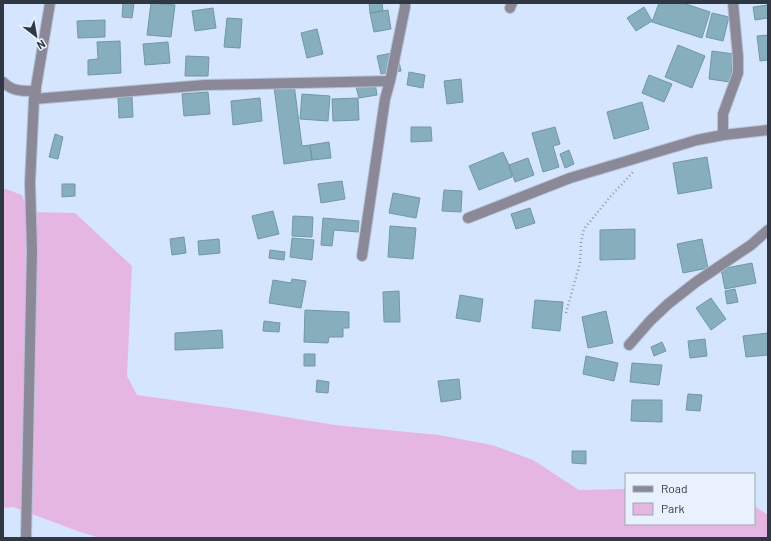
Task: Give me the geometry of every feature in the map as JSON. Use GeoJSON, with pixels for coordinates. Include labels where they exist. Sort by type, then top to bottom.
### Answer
{"type":"FeatureCollection","features":[{"type":"Feature","properties":{"kind":"street"},"geometry":{"type":"LineString","coordinates":[[26,538],[32,250],[30,182],[35,95],[50,3]]}},
{"type":"Feature","properties":{"kind":"street"},"geometry":{"type":"LineString","coordinates":[[362,256],[385,99],[390,81],[405,3]]}},
{"type":"Feature","properties":{"kind":"street"},"geometry":{"type":"LineString","coordinates":[[723,135],[723,114],[738,73],[733,3]]}},
{"type":"Feature","properties":{"kind":"street"},"geometry":{"type":"LineString","coordinates":[[3,82],[8,87],[35,95],[205,85],[390,81]]}},
{"type":"Feature","properties":{"kind":"street"},"geometry":{"type":"LineString","coordinates":[[468,218],[570,178],[697,140],[723,135],[768,130]]}},
{"type":"Feature","properties":{"kind":"street"},"geometry":{"type":"LineString","coordinates":[[629,345],[650,321],[668,304],[696,282],[751,246],[768,230]]}},
{"type":"Feature","properties":{"kind":"path"},"geometry":{"type":"LineString","coordinates":[[566,313],[580,263],[581,242],[584,229],[634,170]]}},
{"type":"Feature","properties":{"kind":"green space"},"geometry":{"type":"Polygon","coordinates":[[[3,188],[22,195],[28,212],[75,213],[132,266],[127,376],[137,395],[335,425],[439,435],[492,445],[533,460],[579,490],[625,489],[625,525],[755,525],[755,507],[768,515],[768,538],[100,538],[13,507],[3,508],[3,188]]]}},
{"type":"Feature","properties":{"kind":"building"},"geometry":{"type":"Polygon","coordinates":[[[123,3],[134,3],[132,18],[122,17],[123,3]]]}},
{"type":"Feature","properties":{"kind":"building"},"geometry":{"type":"Polygon","coordinates":[[[151,3],[175,5],[171,37],[147,35],[151,3]]]}},
{"type":"Feature","properties":{"kind":"building"},"geometry":{"type":"Polygon","coordinates":[[[369,3],[382,3],[383,11],[370,13],[369,3]]]}},
{"type":"Feature","properties":{"kind":"building"},"geometry":{"type":"Polygon","coordinates":[[[659,3],[683,3],[710,12],[702,38],[652,22],[659,3]]]}},
{"type":"Feature","properties":{"kind":"building"},"geometry":{"type":"Polygon","coordinates":[[[768,5],[768,18],[755,20],[753,7],[768,5]]]}},
{"type":"Feature","properties":{"kind":"building"},"geometry":{"type":"Polygon","coordinates":[[[644,7],[652,21],[636,31],[627,18],[644,7]]]}},
{"type":"Feature","properties":{"kind":"building"},"geometry":{"type":"Polygon","coordinates":[[[213,8],[216,28],[195,31],[192,11],[213,8]]]}},
{"type":"Feature","properties":{"kind":"building"},"geometry":{"type":"Polygon","coordinates":[[[388,10],[391,29],[374,32],[370,13],[388,10]]]}},
{"type":"Feature","properties":{"kind":"building"},"geometry":{"type":"Polygon","coordinates":[[[712,13],[729,17],[723,41],[706,37],[712,13]]]}},
{"type":"Feature","properties":{"kind":"building"},"geometry":{"type":"Polygon","coordinates":[[[227,18],[242,19],[240,48],[224,47],[227,18]]]}},
{"type":"Feature","properties":{"kind":"building"},"geometry":{"type":"Polygon","coordinates":[[[105,20],[105,37],[78,38],[77,21],[105,20]]]}},
{"type":"Feature","properties":{"kind":"building"},"geometry":{"type":"Polygon","coordinates":[[[317,29],[323,54],[307,58],[301,33],[317,29]]]}},
{"type":"Feature","properties":{"kind":"building"},"geometry":{"type":"Polygon","coordinates":[[[768,35],[768,60],[760,61],[757,36],[768,35]]]}},
{"type":"Feature","properties":{"kind":"building"},"geometry":{"type":"Polygon","coordinates":[[[120,41],[121,73],[88,75],[88,60],[98,59],[97,42],[120,41]]]}},
{"type":"Feature","properties":{"kind":"building"},"geometry":{"type":"Polygon","coordinates":[[[168,42],[170,63],[145,65],[143,44],[168,42]]]}},
{"type":"Feature","properties":{"kind":"building"},"geometry":{"type":"Polygon","coordinates":[[[678,45],[705,56],[692,88],[665,77],[678,45]]]}},
{"type":"Feature","properties":{"kind":"building"},"geometry":{"type":"Polygon","coordinates":[[[712,51],[734,54],[730,82],[709,79],[712,51]]]}},
{"type":"Feature","properties":{"kind":"building"},"geometry":{"type":"Polygon","coordinates":[[[397,52],[401,71],[381,74],[377,56],[397,52]]]}},
{"type":"Feature","properties":{"kind":"building"},"geometry":{"type":"Polygon","coordinates":[[[186,56],[209,57],[208,76],[185,76],[186,56]]]}},
{"type":"Feature","properties":{"kind":"building"},"geometry":{"type":"Polygon","coordinates":[[[409,72],[425,75],[423,88],[407,85],[409,72]]]}},
{"type":"Feature","properties":{"kind":"building"},"geometry":{"type":"Polygon","coordinates":[[[649,75],[672,84],[664,102],[642,93],[649,75]]]}},
{"type":"Feature","properties":{"kind":"building"},"geometry":{"type":"Polygon","coordinates":[[[461,79],[463,102],[447,104],[444,81],[461,79]]]}},
{"type":"Feature","properties":{"kind":"building"},"geometry":{"type":"Polygon","coordinates":[[[375,83],[377,95],[359,98],[356,87],[375,83]]]}},
{"type":"Feature","properties":{"kind":"building"},"geometry":{"type":"Polygon","coordinates":[[[294,84],[302,146],[310,145],[312,160],[284,164],[274,87],[294,84]]]}},
{"type":"Feature","properties":{"kind":"building"},"geometry":{"type":"Polygon","coordinates":[[[208,92],[210,114],[184,116],[182,94],[208,92]]]}},
{"type":"Feature","properties":{"kind":"building"},"geometry":{"type":"Polygon","coordinates":[[[302,94],[330,96],[328,121],[300,119],[302,94]]]}},
{"type":"Feature","properties":{"kind":"building"},"geometry":{"type":"Polygon","coordinates":[[[132,97],[133,117],[119,118],[118,98],[132,97]]]}},
{"type":"Feature","properties":{"kind":"building"},"geometry":{"type":"Polygon","coordinates":[[[260,98],[262,121],[233,125],[231,101],[260,98]]]}},
{"type":"Feature","properties":{"kind":"building"},"geometry":{"type":"Polygon","coordinates":[[[358,98],[359,120],[333,121],[332,99],[358,98]]]}},
{"type":"Feature","properties":{"kind":"building"},"geometry":{"type":"Polygon","coordinates":[[[642,102],[649,129],[614,139],[607,112],[642,102]]]}},
{"type":"Feature","properties":{"kind":"building"},"geometry":{"type":"Polygon","coordinates":[[[411,127],[431,127],[432,141],[411,142],[411,127]]]}},
{"type":"Feature","properties":{"kind":"building"},"geometry":{"type":"Polygon","coordinates":[[[555,127],[560,144],[553,146],[559,167],[543,172],[532,133],[555,127]]]}},
{"type":"Feature","properties":{"kind":"building"},"geometry":{"type":"Polygon","coordinates":[[[55,134],[63,137],[58,159],[49,157],[55,134]]]}},
{"type":"Feature","properties":{"kind":"building"},"geometry":{"type":"Polygon","coordinates":[[[329,142],[331,158],[312,160],[310,145],[329,142]]]}},
{"type":"Feature","properties":{"kind":"building"},"geometry":{"type":"Polygon","coordinates":[[[569,150],[574,164],[565,168],[560,154],[569,150]]]}},
{"type":"Feature","properties":{"kind":"building"},"geometry":{"type":"Polygon","coordinates":[[[503,152],[509,165],[512,177],[479,190],[469,166],[503,152]]]}},
{"type":"Feature","properties":{"kind":"building"},"geometry":{"type":"Polygon","coordinates":[[[707,157],[712,188],[678,194],[673,163],[707,157]]]}},
{"type":"Feature","properties":{"kind":"building"},"geometry":{"type":"Polygon","coordinates":[[[528,158],[534,175],[515,182],[509,165],[528,158]]]}},
{"type":"Feature","properties":{"kind":"building"},"geometry":{"type":"Polygon","coordinates":[[[342,181],[345,199],[321,203],[318,184],[342,181]]]}},
{"type":"Feature","properties":{"kind":"building"},"geometry":{"type":"Polygon","coordinates":[[[62,184],[75,184],[75,196],[62,197],[62,184]]]}},
{"type":"Feature","properties":{"kind":"building"},"geometry":{"type":"Polygon","coordinates":[[[444,190],[462,191],[461,212],[442,211],[444,190]]]}},
{"type":"Feature","properties":{"kind":"building"},"geometry":{"type":"Polygon","coordinates":[[[393,193],[420,198],[416,218],[389,213],[393,193]]]}},
{"type":"Feature","properties":{"kind":"building"},"geometry":{"type":"Polygon","coordinates":[[[530,208],[535,223],[516,229],[511,214],[530,208]]]}},
{"type":"Feature","properties":{"kind":"building"},"geometry":{"type":"Polygon","coordinates":[[[273,211],[279,234],[258,239],[252,216],[273,211]]]}},
{"type":"Feature","properties":{"kind":"building"},"geometry":{"type":"Polygon","coordinates":[[[293,216],[313,217],[312,237],[292,236],[293,216]]]}},
{"type":"Feature","properties":{"kind":"building"},"geometry":{"type":"Polygon","coordinates":[[[323,218],[359,221],[358,232],[334,230],[332,246],[321,245],[323,218]]]}},
{"type":"Feature","properties":{"kind":"building"},"geometry":{"type":"Polygon","coordinates":[[[390,226],[416,228],[413,259],[388,257],[390,226]]]}},
{"type":"Feature","properties":{"kind":"building"},"geometry":{"type":"Polygon","coordinates":[[[635,229],[635,259],[600,260],[600,230],[635,229]]]}},
{"type":"Feature","properties":{"kind":"building"},"geometry":{"type":"Polygon","coordinates":[[[184,237],[186,253],[172,255],[170,239],[184,237]]]}},
{"type":"Feature","properties":{"kind":"building"},"geometry":{"type":"Polygon","coordinates":[[[292,238],[314,240],[312,260],[290,257],[292,238]]]}},
{"type":"Feature","properties":{"kind":"building"},"geometry":{"type":"Polygon","coordinates":[[[219,239],[220,253],[199,255],[198,241],[219,239]]]}},
{"type":"Feature","properties":{"kind":"building"},"geometry":{"type":"Polygon","coordinates":[[[702,239],[708,268],[683,273],[677,244],[702,239]]]}},
{"type":"Feature","properties":{"kind":"building"},"geometry":{"type":"Polygon","coordinates":[[[270,250],[285,252],[284,260],[269,258],[270,250]]]}},
{"type":"Feature","properties":{"kind":"building"},"geometry":{"type":"Polygon","coordinates":[[[752,263],[756,283],[725,289],[721,269],[752,263]]]}},
{"type":"Feature","properties":{"kind":"building"},"geometry":{"type":"Polygon","coordinates":[[[292,279],[306,281],[301,308],[269,303],[273,280],[291,283],[292,279]]]}},
{"type":"Feature","properties":{"kind":"building"},"geometry":{"type":"Polygon","coordinates":[[[735,289],[738,302],[727,304],[725,291],[735,289]]]}},
{"type":"Feature","properties":{"kind":"building"},"geometry":{"type":"Polygon","coordinates":[[[399,291],[400,322],[384,322],[383,292],[399,291]]]}},
{"type":"Feature","properties":{"kind":"building"},"geometry":{"type":"Polygon","coordinates":[[[460,295],[483,299],[480,322],[456,318],[460,295]]]}},
{"type":"Feature","properties":{"kind":"building"},"geometry":{"type":"Polygon","coordinates":[[[711,298],[726,319],[711,330],[696,308],[711,298]]]}},
{"type":"Feature","properties":{"kind":"building"},"geometry":{"type":"Polygon","coordinates":[[[535,300],[563,302],[560,331],[532,328],[535,300]]]}},
{"type":"Feature","properties":{"kind":"building"},"geometry":{"type":"Polygon","coordinates":[[[305,310],[349,312],[349,328],[343,328],[343,337],[329,337],[328,343],[304,342],[305,310]]]}},
{"type":"Feature","properties":{"kind":"building"},"geometry":{"type":"Polygon","coordinates":[[[606,311],[613,343],[588,348],[582,317],[606,311]]]}},
{"type":"Feature","properties":{"kind":"building"},"geometry":{"type":"Polygon","coordinates":[[[264,321],[280,323],[279,332],[263,331],[264,321]]]}},
{"type":"Feature","properties":{"kind":"building"},"geometry":{"type":"Polygon","coordinates":[[[222,330],[223,348],[175,350],[175,333],[222,330]]]}},
{"type":"Feature","properties":{"kind":"building"},"geometry":{"type":"Polygon","coordinates":[[[768,333],[768,355],[746,357],[743,336],[768,333]]]}},
{"type":"Feature","properties":{"kind":"building"},"geometry":{"type":"Polygon","coordinates":[[[705,339],[707,356],[690,358],[688,341],[705,339]]]}},
{"type":"Feature","properties":{"kind":"building"},"geometry":{"type":"Polygon","coordinates":[[[662,342],[666,351],[654,356],[651,347],[662,342]]]}},
{"type":"Feature","properties":{"kind":"building"},"geometry":{"type":"Polygon","coordinates":[[[304,354],[315,354],[315,366],[304,366],[304,354]]]}},
{"type":"Feature","properties":{"kind":"building"},"geometry":{"type":"Polygon","coordinates":[[[586,356],[618,363],[614,381],[583,374],[586,356]]]}},
{"type":"Feature","properties":{"kind":"building"},"geometry":{"type":"Polygon","coordinates":[[[632,363],[662,365],[659,385],[630,382],[632,363]]]}},
{"type":"Feature","properties":{"kind":"building"},"geometry":{"type":"Polygon","coordinates":[[[459,379],[461,399],[441,402],[438,381],[459,379]]]}},
{"type":"Feature","properties":{"kind":"building"},"geometry":{"type":"Polygon","coordinates":[[[317,380],[329,382],[328,393],[316,392],[317,380]]]}},
{"type":"Feature","properties":{"kind":"building"},"geometry":{"type":"Polygon","coordinates":[[[688,394],[702,395],[700,411],[686,410],[688,394]]]}},
{"type":"Feature","properties":{"kind":"building"},"geometry":{"type":"Polygon","coordinates":[[[632,400],[662,400],[662,422],[631,421],[632,400]]]}},
{"type":"Feature","properties":{"kind":"building"},"geometry":{"type":"Polygon","coordinates":[[[572,451],[586,451],[586,464],[572,463],[572,451]]]}}]}
